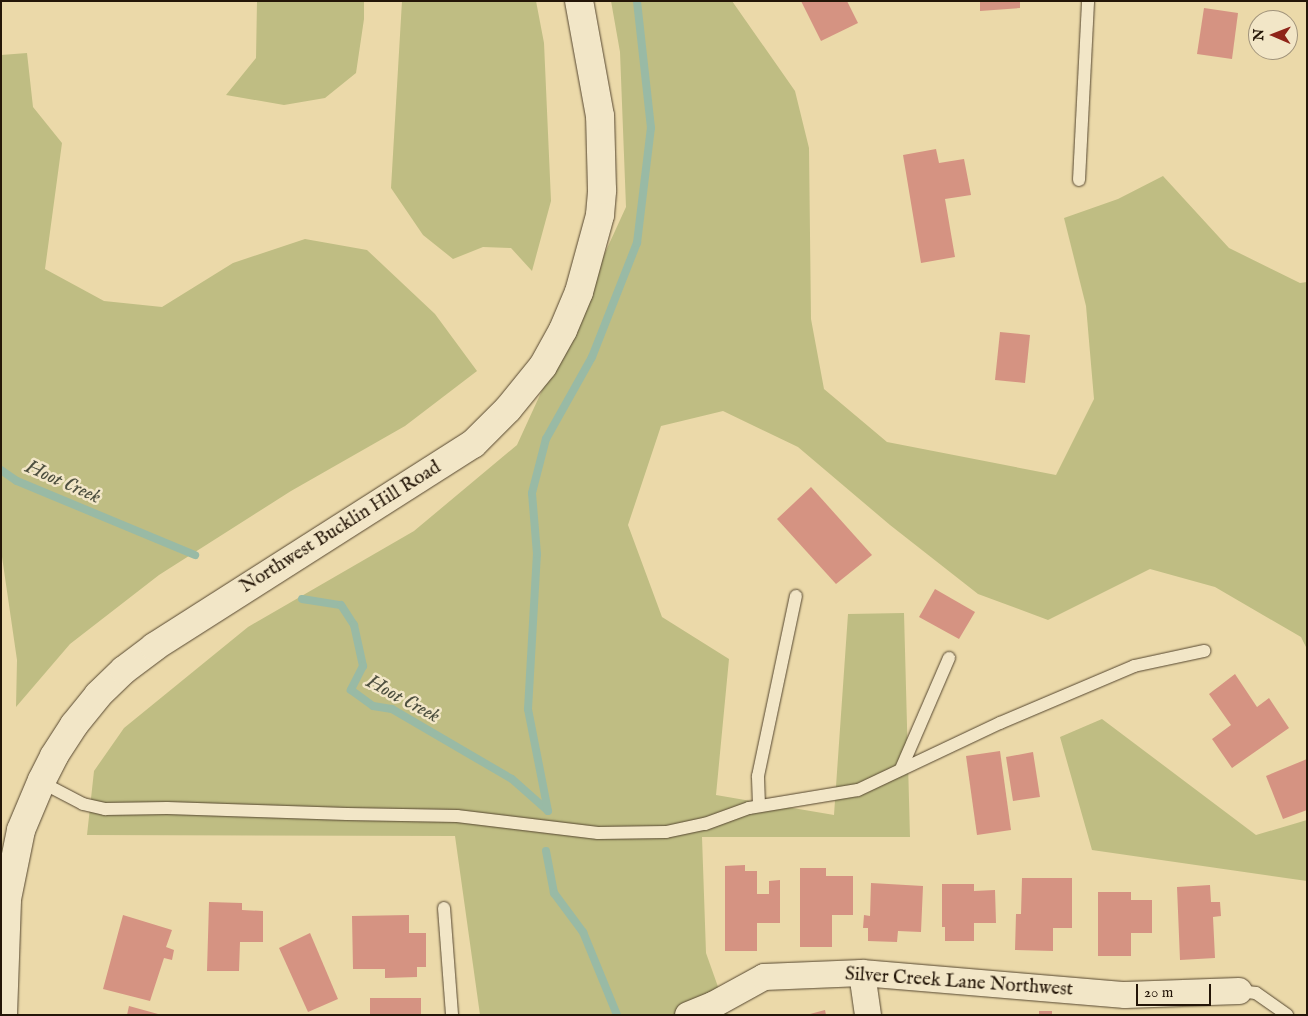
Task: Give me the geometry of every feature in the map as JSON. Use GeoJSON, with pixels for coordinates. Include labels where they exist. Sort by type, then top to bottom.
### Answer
{"type":"FeatureCollection","features":[{"type":"Feature","properties":{"kind":"main road","name":"Northwest Bucklin Hill Road"},"geometry":{"type":"LineString","coordinates":[[3,1015],[5,934],[11,873],[21,830],[41,782],[74,725],[98,695],[124,670],[154,647],[473,444],[508,409],[543,366],[579,292],[591,255],[602,198],[600,116],[579,1]]}},
{"type":"Feature","properties":{"kind":"street","name":"Silver Creek Lane Northwest"},"geometry":{"type":"LineString","coordinates":[[688,1015],[713,1005],[764,977],[862,973],[1125,1005],[1240,991]]}},
{"type":"Feature","properties":{"kind":"street"},"geometry":{"type":"LineString","coordinates":[[862,973],[868,1015]]}},
{"type":"Feature","properties":{"kind":"lane"},"geometry":{"type":"LineString","coordinates":[[1079,180],[1088,1]]}},
{"type":"Feature","properties":{"kind":"lane"},"geometry":{"type":"LineString","coordinates":[[759,806],[758,776],[796,596]]}},
{"type":"Feature","properties":{"kind":"lane"},"geometry":{"type":"LineString","coordinates":[[41,782],[83,804],[105,809],[167,808],[457,816],[598,833],[666,832],[705,824],[759,806],[858,790],[1000,723],[1134,666],[1204,651]]}},
{"type":"Feature","properties":{"kind":"lane"},"geometry":{"type":"LineString","coordinates":[[901,769],[949,658]]}},
{"type":"Feature","properties":{"kind":"lane"},"geometry":{"type":"LineString","coordinates":[[444,908],[452,1015]]}},
{"type":"Feature","properties":{"kind":"lane"},"geometry":{"type":"LineString","coordinates":[[1240,991],[1256,993],[1287,1015]]}},
{"type":"Feature","properties":{"kind":"shaded area"},"geometry":{"type":"Polygon","coordinates":[[[257,1],[364,1],[364,19],[356,73],[325,98],[284,105],[226,95],[256,58],[257,1]]]}},
{"type":"Feature","properties":{"kind":"shaded area"},"geometry":{"type":"Polygon","coordinates":[[[402,1],[536,1],[544,43],[551,201],[532,271],[511,248],[483,247],[453,259],[423,235],[391,188],[402,1]]]}},
{"type":"Feature","properties":{"kind":"shaded area"},"geometry":{"type":"Polygon","coordinates":[[[611,1],[732,1],[795,91],[809,148],[811,319],[824,389],[887,442],[1056,475],[1094,399],[1086,306],[1064,218],[1118,199],[1163,176],[1229,248],[1300,283],[1307,282],[1307,649],[1301,637],[1215,587],[1150,569],[1048,620],[978,594],[890,525],[798,447],[723,411],[661,426],[628,525],[662,617],[729,659],[716,795],[834,815],[848,614],[904,613],[910,837],[702,837],[706,953],[728,1015],[480,1015],[455,836],[87,835],[94,771],[124,728],[248,627],[414,531],[517,445],[626,207],[620,52],[611,1]]]}},
{"type":"Feature","properties":{"kind":"shaded area"},"geometry":{"type":"Polygon","coordinates":[[[27,53],[33,107],[62,143],[45,269],[104,301],[162,307],[233,263],[305,239],[367,250],[435,314],[477,371],[405,426],[291,491],[159,575],[70,644],[16,707],[17,660],[1,550],[1,55],[27,53]]]}},
{"type":"Feature","properties":{"kind":"shaded area"},"geometry":{"type":"Polygon","coordinates":[[[1102,719],[1256,835],[1307,820],[1307,881],[1092,850],[1060,737],[1102,719]]]}},
{"type":"Feature","properties":{"kind":"building"},"geometry":{"type":"Polygon","coordinates":[[[801,1],[847,1],[858,23],[821,41],[801,1]]]}},
{"type":"Feature","properties":{"kind":"building"},"geometry":{"type":"Polygon","coordinates":[[[980,1],[1020,1],[1020,8],[980,11],[980,1]]]}},
{"type":"Feature","properties":{"kind":"building"},"geometry":{"type":"Polygon","coordinates":[[[1204,8],[1238,13],[1232,59],[1197,54],[1204,8]]]}},
{"type":"Feature","properties":{"kind":"building"},"geometry":{"type":"Polygon","coordinates":[[[936,149],[939,163],[964,159],[971,195],[945,199],[955,257],[921,263],[903,155],[936,149]]]}},
{"type":"Feature","properties":{"kind":"building"},"geometry":{"type":"Polygon","coordinates":[[[1000,332],[1030,335],[1025,383],[995,380],[1000,332]]]}},
{"type":"Feature","properties":{"kind":"building"},"geometry":{"type":"Polygon","coordinates":[[[811,487],[872,555],[836,584],[777,519],[811,487]]]}},
{"type":"Feature","properties":{"kind":"building"},"geometry":{"type":"Polygon","coordinates":[[[935,589],[975,612],[959,639],[919,617],[935,589]]]}},
{"type":"Feature","properties":{"kind":"building"},"geometry":{"type":"Polygon","coordinates":[[[1235,674],[1257,707],[1269,698],[1289,728],[1232,768],[1212,739],[1231,725],[1209,694],[1235,674]]]}},
{"type":"Feature","properties":{"kind":"building"},"geometry":{"type":"Polygon","coordinates":[[[1000,751],[1011,830],[977,835],[966,756],[1000,751]]]}},
{"type":"Feature","properties":{"kind":"building"},"geometry":{"type":"Polygon","coordinates":[[[1033,752],[1040,797],[1013,801],[1006,757],[1033,752]]]}},
{"type":"Feature","properties":{"kind":"building"},"geometry":{"type":"Polygon","coordinates":[[[1307,759],[1307,810],[1283,819],[1266,776],[1307,759]]]}},
{"type":"Feature","properties":{"kind":"building"},"geometry":{"type":"Polygon","coordinates":[[[745,865],[745,871],[757,871],[757,894],[769,894],[769,881],[780,880],[780,923],[757,923],[757,951],[725,951],[725,866],[745,865]]]}},
{"type":"Feature","properties":{"kind":"building"},"geometry":{"type":"Polygon","coordinates":[[[800,868],[826,868],[826,876],[853,876],[853,915],[832,915],[832,947],[800,947],[800,868]]]}},
{"type":"Feature","properties":{"kind":"building"},"geometry":{"type":"Polygon","coordinates":[[[1022,878],[1072,878],[1072,928],[1053,928],[1053,951],[1015,950],[1016,914],[1021,914],[1022,878]]]}},
{"type":"Feature","properties":{"kind":"building"},"geometry":{"type":"Polygon","coordinates":[[[871,883],[923,886],[921,932],[898,931],[897,942],[868,941],[868,928],[863,928],[864,915],[870,916],[871,883]]]}},
{"type":"Feature","properties":{"kind":"building"},"geometry":{"type":"Polygon","coordinates":[[[942,884],[974,884],[974,891],[995,890],[996,923],[974,923],[974,941],[945,941],[945,927],[942,927],[942,884]]]}},
{"type":"Feature","properties":{"kind":"building"},"geometry":{"type":"Polygon","coordinates":[[[1210,885],[1211,902],[1220,902],[1221,916],[1213,917],[1215,958],[1180,960],[1177,887],[1210,885]]]}},
{"type":"Feature","properties":{"kind":"building"},"geometry":{"type":"Polygon","coordinates":[[[1098,892],[1131,892],[1131,900],[1152,900],[1152,933],[1131,933],[1131,956],[1098,956],[1098,892]]]}},
{"type":"Feature","properties":{"kind":"building"},"geometry":{"type":"Polygon","coordinates":[[[209,902],[242,903],[242,910],[263,911],[263,942],[240,942],[239,971],[207,971],[209,902]]]}},
{"type":"Feature","properties":{"kind":"building"},"geometry":{"type":"Polygon","coordinates":[[[123,915],[172,930],[166,947],[174,950],[172,960],[164,958],[150,1001],[103,989],[123,915]]]}},
{"type":"Feature","properties":{"kind":"building"},"geometry":{"type":"Polygon","coordinates":[[[409,915],[409,933],[426,933],[426,967],[417,967],[417,977],[385,978],[385,969],[353,969],[352,916],[409,915]]]}},
{"type":"Feature","properties":{"kind":"building"},"geometry":{"type":"Polygon","coordinates":[[[310,933],[338,999],[308,1012],[279,948],[310,933]]]}},
{"type":"Feature","properties":{"kind":"building"},"geometry":{"type":"Polygon","coordinates":[[[370,998],[421,998],[421,1015],[370,1015],[370,998]]]}},
{"type":"Feature","properties":{"kind":"building"},"geometry":{"type":"Polygon","coordinates":[[[129,1006],[158,1014],[158,1015],[127,1015],[129,1006]]]}},
{"type":"Feature","properties":{"kind":"building"},"geometry":{"type":"Polygon","coordinates":[[[825,1010],[826,1015],[810,1015],[810,1014],[825,1010]]]}},
{"type":"Feature","properties":{"kind":"building"},"geometry":{"type":"Polygon","coordinates":[[[1039,1011],[1052,1011],[1052,1015],[1039,1015],[1039,1011]]]}},
{"type":"Feature","properties":{"kind":"waterway"},"geometry":{"type":"LineString","coordinates":[[548,811],[528,709],[537,554],[532,493],[546,439],[592,357],[637,243],[651,128],[637,1]]}},
{"type":"Feature","properties":{"kind":"waterway","name":"Hoot Creek"},"geometry":{"type":"LineString","coordinates":[[1,470],[17,481],[195,555]]}},
{"type":"Feature","properties":{"kind":"waterway","name":"Hoot Creek"},"geometry":{"type":"LineString","coordinates":[[302,599],[341,605],[354,625],[363,666],[351,690],[373,706],[392,709],[512,779],[548,811]]}},
{"type":"Feature","properties":{"kind":"waterway","name":"Hoot Creek"},"geometry":{"type":"LineString","coordinates":[[546,851],[554,893],[583,932],[617,1015]]}}]}
